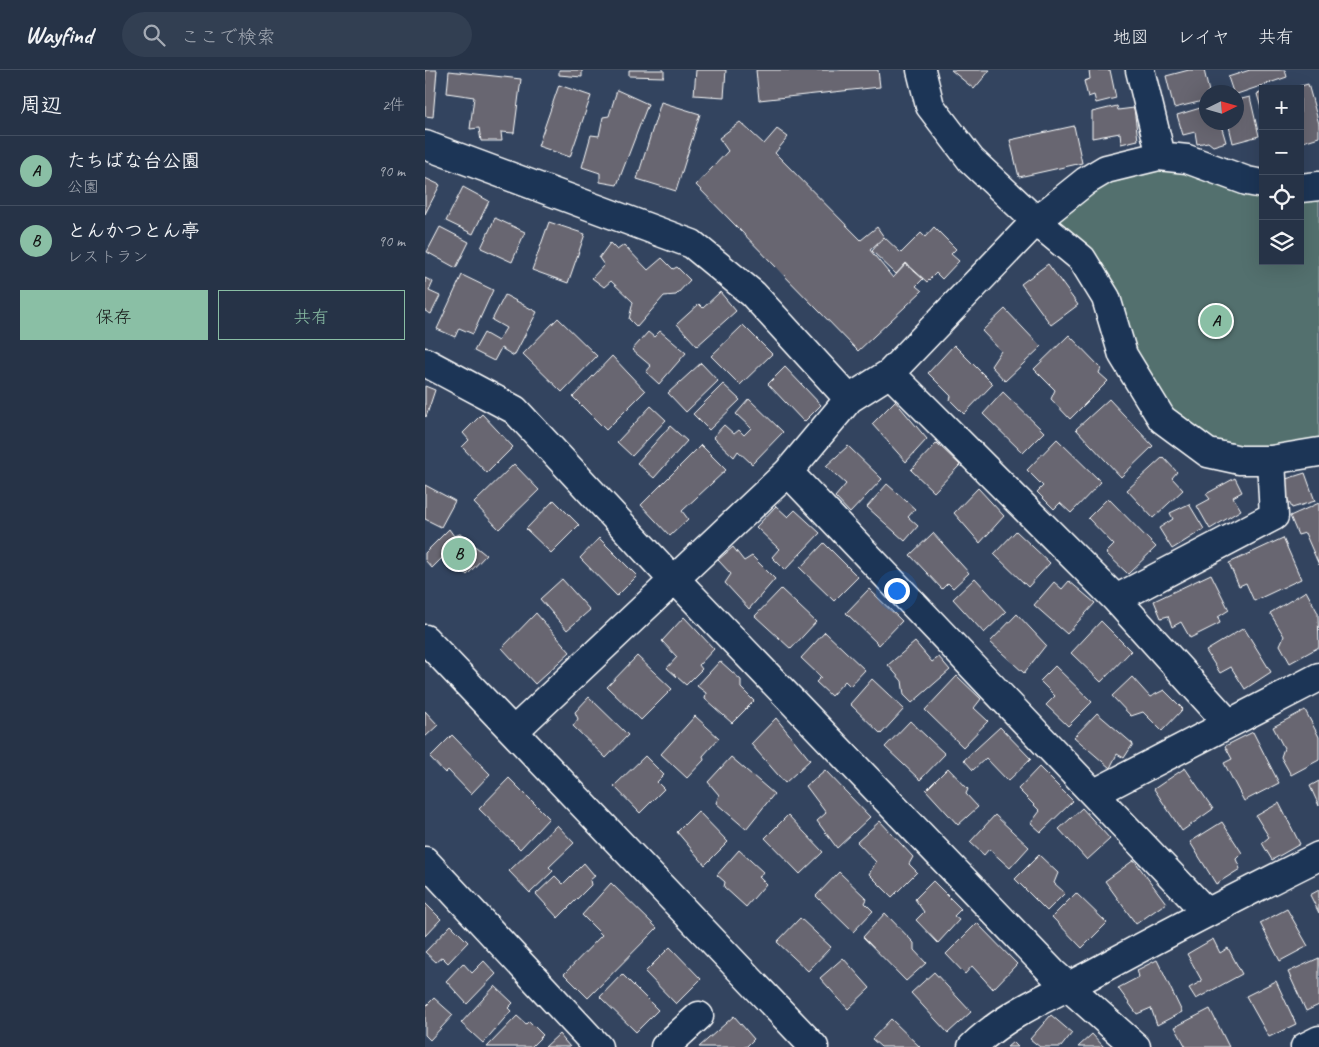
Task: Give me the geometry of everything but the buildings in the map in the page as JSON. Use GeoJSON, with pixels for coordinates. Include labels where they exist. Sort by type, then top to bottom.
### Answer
{"type":"FeatureCollection","features":[{"type":"Feature","properties":{"kind":"street"},"geometry":{"type":"LineString","coordinates":[[921,70],[930,106],[971,160],[1037,221],[1082,259],[1106,298],[1123,355],[1162,418],[1207,452],[1240,460],[1271,460],[1319,452]]}},
{"type":"Feature","properties":{"kind":"street"},"geometry":{"type":"LineString","coordinates":[[1140,70],[1161,156]]}},
{"type":"Feature","properties":{"kind":"street"},"geometry":{"type":"LineString","coordinates":[[425,145],[692,244],[753,294],[849,399]]}},
{"type":"Feature","properties":{"kind":"street"},"geometry":{"type":"LineString","coordinates":[[514,732],[674,578],[788,472],[849,399],[890,373],[1037,221],[1086,181],[1106,169],[1161,156],[1187,159],[1247,181],[1259,183]]}},
{"type":"Feature","properties":{"kind":"street"},"geometry":{"type":"LineString","coordinates":[[1304,188],[1319,186]]}},
{"type":"Feature","properties":{"kind":"street"},"geometry":{"type":"LineString","coordinates":[[425,362],[515,410],[663,569],[674,578],[1068,986],[1136,1047]]}},
{"type":"Feature","properties":{"kind":"street"},"geometry":{"type":"LineString","coordinates":[[890,373],[1117,598],[1228,724]]}},
{"type":"Feature","properties":{"kind":"street"},"geometry":{"type":"LineString","coordinates":[[1117,598],[1274,516],[1271,460]]}},
{"type":"Feature","properties":{"kind":"street"},"geometry":{"type":"LineString","coordinates":[[788,472],[1206,912]]}},
{"type":"Feature","properties":{"kind":"street"},"geometry":{"type":"LineString","coordinates":[[425,639],[814,1047]]}},
{"type":"Feature","properties":{"kind":"street"},"geometry":{"type":"LineString","coordinates":[[1095,793],[1319,677]]}},
{"type":"Feature","properties":{"kind":"street"},"geometry":{"type":"LineString","coordinates":[[972,1047],[1010,1016],[1206,912],[1319,856]]}},
{"type":"Feature","properties":{"kind":"street"},"geometry":{"type":"LineString","coordinates":[[425,861],[598,1047]]}},
{"type":"Feature","properties":{"kind":"street"},"geometry":{"type":"LineString","coordinates":[[665,1047],[699,1016]]}},
{"type":"Feature","properties":{"kind":"street"},"geometry":{"type":"LineString","coordinates":[[1305,1047],[1319,1040]]}},
{"type":"Feature","properties":{"kind":"green space"},"geometry":{"type":"Polygon","coordinates":[[[1159,156],[1259,183],[1259,265],[1304,265],[1304,188],[1319,186],[1319,452],[1240,460],[1162,419],[1106,298],[1036,221],[1159,156]]]}},
{"type":"Feature","properties":{"kind":"place","name":"たちばな台公園"},"geometry":{"type":"Point","coordinates":[1216,321]}},
{"type":"Feature","properties":{"kind":"place","name":"とんかつとん亭"},"geometry":{"type":"Point","coordinates":[459,554]}}]}
